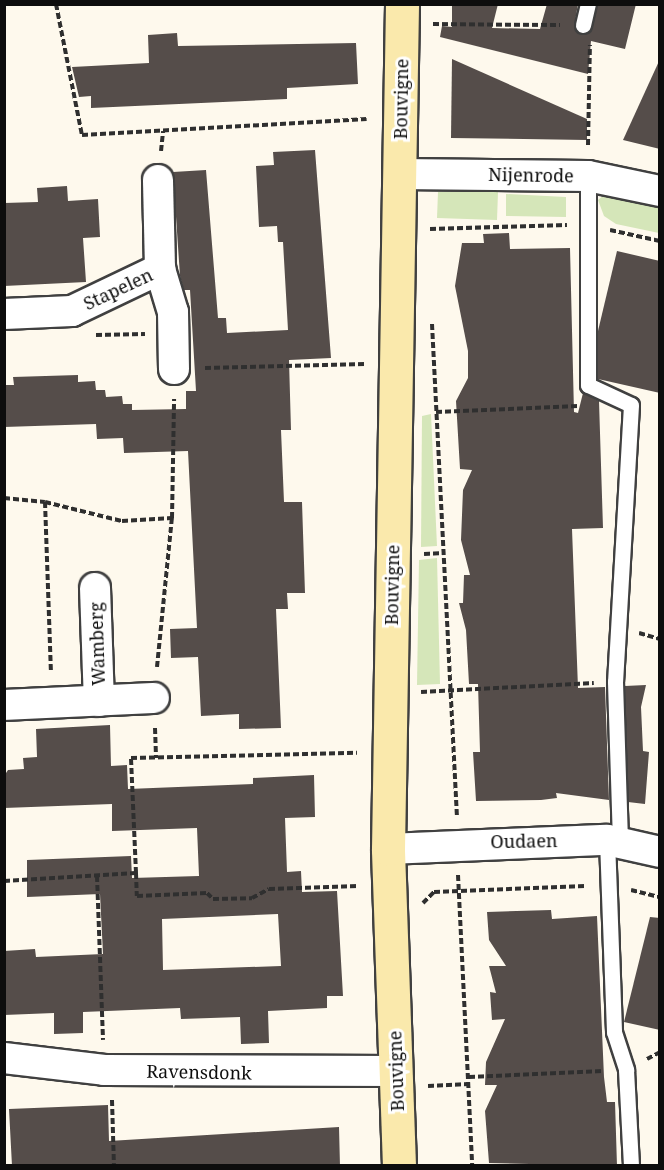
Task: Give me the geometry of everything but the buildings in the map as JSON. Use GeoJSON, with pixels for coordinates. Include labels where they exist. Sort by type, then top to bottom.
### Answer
{"type":"FeatureCollection","features":[{"type":"Feature","properties":{"kind":"street","name":"Bouvigne"},"geometry":{"type":"LineString","coordinates":[[399,1166],[388,849],[397,364],[414,174],[401,117],[402,14]]}},
{"type":"Feature","properties":{"kind":"street","name":"Nijenrode"},"geometry":{"type":"LineString","coordinates":[[414,174],[588,176],[660,191]]}},
{"type":"Feature","properties":{"kind":"street","name":"Stapelen"},"geometry":{"type":"LineString","coordinates":[[158,180],[160,269],[173,312],[174,369]]}},
{"type":"Feature","properties":{"kind":"street","name":"Stapelen"},"geometry":{"type":"LineString","coordinates":[[4,314],[72,311],[160,269]]}},
{"type":"Feature","properties":{"kind":"street","name":"Wamberg"},"geometry":{"type":"LineString","coordinates":[[94,588],[99,701]]}},
{"type":"Feature","properties":{"kind":"street","name":"Wamberg"},"geometry":{"type":"LineString","coordinates":[[4,705],[154,698]]}},
{"type":"Feature","properties":{"kind":"street","name":"Oudaen"},"geometry":{"type":"LineString","coordinates":[[388,849],[457,843],[614,841],[660,852]]}},
{"type":"Feature","properties":{"kind":"street","name":"Ravensdonk"},"geometry":{"type":"LineString","coordinates":[[4,1058],[107,1070],[396,1079]]}},
{"type":"Feature","properties":{"kind":"lane"},"geometry":{"type":"LineString","coordinates":[[583,25],[588,4]]}},
{"type":"Feature","properties":{"kind":"lane"},"geometry":{"type":"LineString","coordinates":[[588,176],[588,385],[631,405],[615,682],[614,841],[609,885],[614,1032],[626,1070],[631,1166]]}},
{"type":"Feature","properties":{"kind":"path"},"geometry":{"type":"LineString","coordinates":[[56,4],[82,135],[401,117]]}},
{"type":"Feature","properties":{"kind":"path"},"geometry":{"type":"LineString","coordinates":[[402,14],[583,25],[590,43],[588,176]]}},
{"type":"Feature","properties":{"kind":"path"},"geometry":{"type":"LineString","coordinates":[[414,174],[427,229],[427,240]]}},
{"type":"Feature","properties":{"kind":"path"},"geometry":{"type":"LineString","coordinates":[[427,229],[588,225],[660,241]]}},
{"type":"Feature","properties":{"kind":"path"},"geometry":{"type":"LineString","coordinates":[[72,311],[97,336],[174,333]]}},
{"type":"Feature","properties":{"kind":"path"},"geometry":{"type":"LineString","coordinates":[[432,321],[453,688],[457,843],[472,1166]]}},
{"type":"Feature","properties":{"kind":"path"},"geometry":{"type":"LineString","coordinates":[[154,698],[172,518],[174,369],[397,364]]}},
{"type":"Feature","properties":{"kind":"path"},"geometry":{"type":"LineString","coordinates":[[436,412],[631,405]]}},
{"type":"Feature","properties":{"kind":"path"},"geometry":{"type":"LineString","coordinates":[[4,498],[45,502],[122,520],[172,518]]}},
{"type":"Feature","properties":{"kind":"path"},"geometry":{"type":"LineString","coordinates":[[45,502],[52,703]]}},
{"type":"Feature","properties":{"kind":"path"},"geometry":{"type":"LineString","coordinates":[[391,695],[453,688],[615,682]]}},
{"type":"Feature","properties":{"kind":"path"},"geometry":{"type":"LineString","coordinates":[[389,884],[269,889],[252,898],[213,899],[207,892],[137,896],[131,758],[390,752]]}},
{"type":"Feature","properties":{"kind":"path"},"geometry":{"type":"LineString","coordinates":[[4,881],[136,873]]}},
{"type":"Feature","properties":{"kind":"path"},"geometry":{"type":"LineString","coordinates":[[97,876],[114,1166]]}},
{"type":"Feature","properties":{"kind":"path"},"geometry":{"type":"LineString","coordinates":[[459,892],[609,885],[660,897]]}},
{"type":"Feature","properties":{"kind":"path"},"geometry":{"type":"LineString","coordinates":[[469,1077],[626,1070],[660,1052]]}},
{"type":"Feature","properties":{"kind":"path"},"geometry":{"type":"LineString","coordinates":[[396,1079],[469,1084]]}},
{"type":"Feature","properties":{"kind":"green space"},"geometry":{"type":"Polygon","coordinates":[[[438,192],[498,192],[497,220],[437,218],[438,192]]]}},
{"type":"Feature","properties":{"kind":"green space"},"geometry":{"type":"Polygon","coordinates":[[[506,194],[566,197],[566,217],[506,216],[506,194]]]}},
{"type":"Feature","properties":{"kind":"green space"},"geometry":{"type":"Polygon","coordinates":[[[604,195],[659,207],[659,233],[616,224],[604,216],[598,200],[604,195]]]}},
{"type":"Feature","properties":{"kind":"green space"},"geometry":{"type":"Polygon","coordinates":[[[431,414],[437,546],[421,547],[422,416],[431,414]]]}},
{"type":"Feature","properties":{"kind":"green space"},"geometry":{"type":"Polygon","coordinates":[[[437,558],[440,684],[417,685],[419,560],[437,558]]]}}]}
